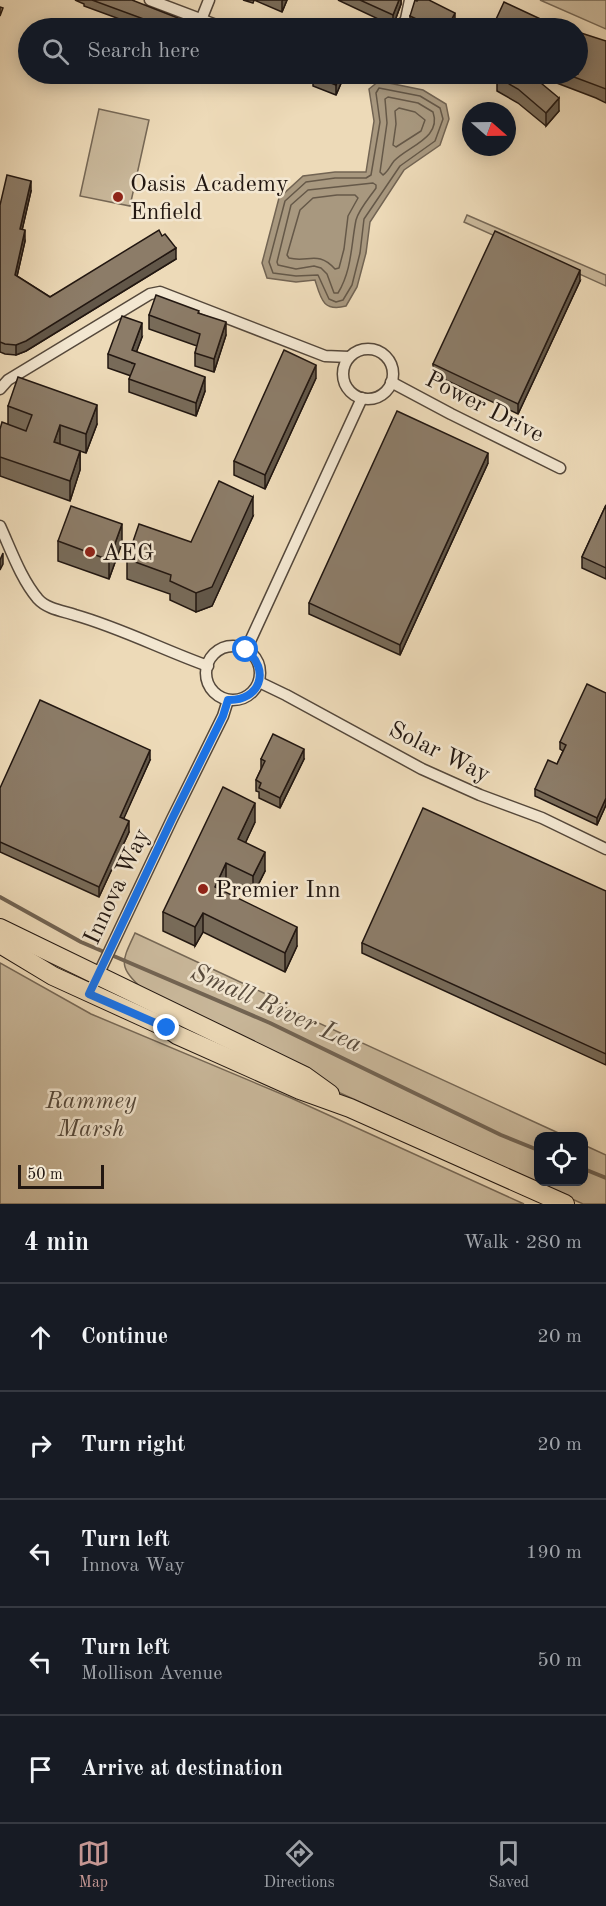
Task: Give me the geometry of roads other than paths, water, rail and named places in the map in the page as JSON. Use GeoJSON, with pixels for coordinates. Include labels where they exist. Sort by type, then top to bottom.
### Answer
{"type":"FeatureCollection","features":[{"type":"Feature","properties":{"kind":"main road"},"geometry":{"type":"LineString","coordinates":[[0,928],[102,967],[305,1076],[350,1108]]}},
{"type":"Feature","properties":{"kind":"main road"},"geometry":{"type":"LineString","coordinates":[[0,944],[53,976],[89,994],[300,1090],[350,1108],[565,1204]]}},
{"type":"Feature","properties":{"kind":"street"},"geometry":{"type":"LineString","coordinates":[[150,0],[196,18]]}},
{"type":"Feature","properties":{"kind":"street"},"geometry":{"type":"LineString","coordinates":[[202,18],[209,0]]}},
{"type":"Feature","properties":{"kind":"street"},"geometry":{"type":"LineString","coordinates":[[406,18],[410,0]]}},
{"type":"Feature","properties":{"kind":"street"},"geometry":{"type":"LineString","coordinates":[[0,389],[8,380],[150,294],[160,292],[325,356],[350,357]]}},
{"type":"Feature","properties":{"kind":"street"},"geometry":{"type":"LineString","coordinates":[[364,349],[378,351],[389,361],[392,368],[391,382],[383,394],[363,398],[350,391],[345,384],[343,369],[350,357],[364,349]]}},
{"type":"Feature","properties":{"kind":"street","name":"Power Drive"},"geometry":{"type":"LineString","coordinates":[[391,382],[560,468]]}},
{"type":"Feature","properties":{"kind":"street"},"geometry":{"type":"LineString","coordinates":[[246,650],[363,398]]}},
{"type":"Feature","properties":{"kind":"street"},"geometry":{"type":"LineString","coordinates":[[0,526],[20,569],[38,600],[47,606],[101,622],[176,655],[208,666]]}},
{"type":"Feature","properties":{"kind":"street"},"geometry":{"type":"LineString","coordinates":[[239,647],[246,650],[258,662],[259,682],[246,697],[228,700],[213,691],[207,674],[208,666],[212,657],[225,648],[239,647]]}},
{"type":"Feature","properties":{"kind":"street","name":"Solar Way"},"geometry":{"type":"LineString","coordinates":[[259,682],[422,769],[480,795],[519,808],[606,849]]}},
{"type":"Feature","properties":{"kind":"street","name":"Innova Way"},"geometry":{"type":"LineString","coordinates":[[89,994],[223,716],[228,700]]}},
{"type":"Feature","properties":{"kind":"water"},"geometry":{"type":"Polygon","coordinates":[[[375,84],[394,84],[423,90],[446,104],[449,119],[440,145],[404,170],[370,222],[366,253],[357,287],[346,306],[332,307],[321,298],[315,280],[296,282],[267,278],[262,263],[279,198],[303,176],[335,172],[366,172],[374,121],[369,89],[375,84]]]}},
{"type":"Feature","properties":{"kind":"waterway","name":"Small River Lea"},"geometry":{"type":"LineString","coordinates":[[0,897],[81,942],[270,1023],[501,1135],[534,1148]]}},
{"type":"Feature","properties":{"kind":"waterway","name":"Small River Lea"},"geometry":{"type":"LineString","coordinates":[[588,1171],[606,1178]]}},
{"type":"Feature","properties":{"kind":"place","name":"Oasis Academy Enfield"},"geometry":{"type":"Point","coordinates":[118,197]}},
{"type":"Feature","properties":{"kind":"place","name":"AEG"},"geometry":{"type":"Point","coordinates":[90,552]}},
{"type":"Feature","properties":{"kind":"place","name":"Premier Inn"},"geometry":{"type":"Point","coordinates":[203,889]}},
{"type":"Feature","properties":{"kind":"park label","name":"Rammey Marsh"},"geometry":{"type":"Point","coordinates":[91,1114]}}]}
